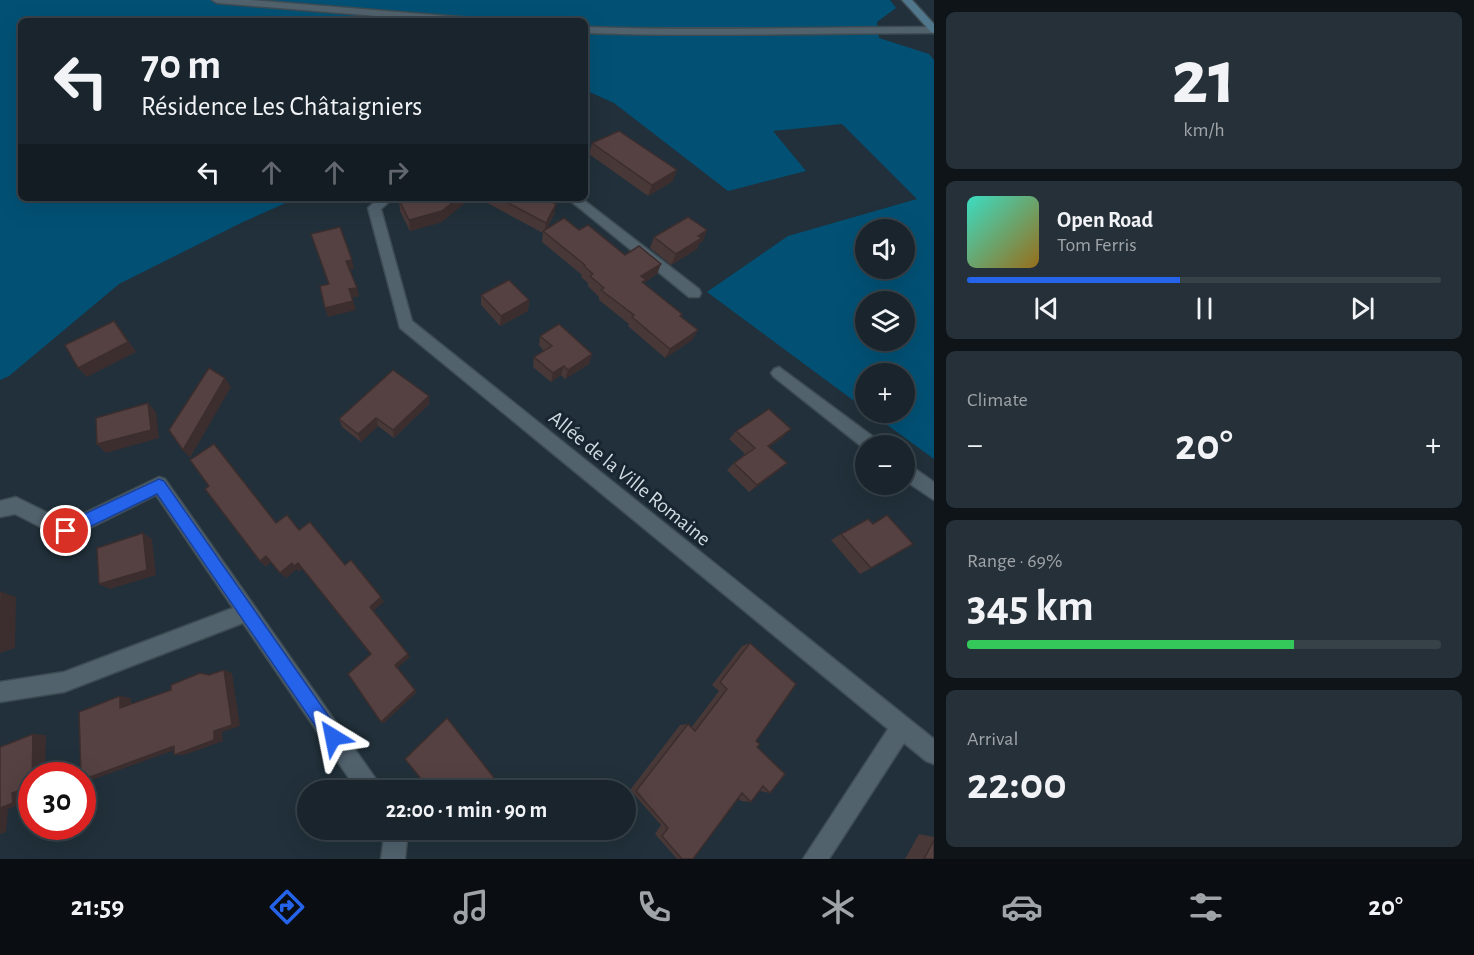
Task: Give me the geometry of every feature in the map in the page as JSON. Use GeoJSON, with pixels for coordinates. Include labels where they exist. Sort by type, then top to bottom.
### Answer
{"type":"FeatureCollection","features":[{"type":"Feature","properties":{"kind":"main road"},"geometry":{"type":"LineString","coordinates":[[907,0],[934,30]]}},
{"type":"Feature","properties":{"kind":"street"},"geometry":{"type":"LineString","coordinates":[[217,0],[411,18]]}},
{"type":"Feature","properties":{"kind":"street"},"geometry":{"type":"LineString","coordinates":[[588,30],[680,33],[747,30],[934,30]]}},
{"type":"Feature","properties":{"kind":"street","name":"Allée de la Ville Romaine"},"geometry":{"type":"LineString","coordinates":[[383,201],[374,208],[405,324],[934,753]]}},
{"type":"Feature","properties":{"kind":"street"},"geometry":{"type":"LineString","coordinates":[[577,201],[694,293]]}},
{"type":"Feature","properties":{"kind":"street"},"geometry":{"type":"LineString","coordinates":[[779,373],[859,435]]}},
{"type":"Feature","properties":{"kind":"street"},"geometry":{"type":"LineString","coordinates":[[915,477],[934,492]]}},
{"type":"Feature","properties":{"kind":"street"},"geometry":{"type":"LineString","coordinates":[[0,509],[16,505],[66,531],[159,485],[363,780]]}},
{"type":"Feature","properties":{"kind":"street"},"geometry":{"type":"LineString","coordinates":[[0,692],[64,682],[247,612]]}},
{"type":"Feature","properties":{"kind":"street"},"geometry":{"type":"LineString","coordinates":[[815,859],[901,728]]}},
{"type":"Feature","properties":{"kind":"street"},"geometry":{"type":"LineString","coordinates":[[393,859],[396,840]]}},
{"type":"Feature","properties":{"kind":"shaded area"},"geometry":{"type":"Polygon","coordinates":[[[0,0],[890,0],[896,8],[877,22],[879,38],[929,54],[934,60],[934,459],[915,445],[915,435],[901,435],[885,423],[915,423],[915,363],[855,363],[855,402],[707,292],[788,236],[917,199],[842,124],[773,131],[806,171],[728,191],[614,103],[588,91],[588,18],[18,18],[18,201],[290,201],[119,284],[9,376],[0,380],[0,0]]]}},
{"type":"Feature","properties":{"kind":"building"},"geometry":{"type":"Polygon","coordinates":[[[619,131],[677,170],[652,185],[592,143],[619,131]]]}},
{"type":"Feature","properties":{"kind":"building"},"geometry":{"type":"Polygon","coordinates":[[[400,201],[454,201],[442,211],[409,220],[400,201]]]}},
{"type":"Feature","properties":{"kind":"building"},"geometry":{"type":"Polygon","coordinates":[[[505,201],[550,201],[556,204],[546,223],[505,201]]]}},
{"type":"Feature","properties":{"kind":"building"},"geometry":{"type":"Polygon","coordinates":[[[688,217],[707,230],[698,236],[702,238],[676,254],[654,237],[688,217]]]}},
{"type":"Feature","properties":{"kind":"building"},"geometry":{"type":"Polygon","coordinates":[[[564,218],[579,230],[588,225],[625,255],[639,246],[661,264],[641,276],[646,280],[642,282],[698,330],[670,349],[632,317],[634,315],[601,290],[604,288],[590,276],[593,274],[585,265],[543,231],[564,218]]]}},
{"type":"Feature","properties":{"kind":"building"},"geometry":{"type":"Polygon","coordinates":[[[340,227],[352,260],[346,261],[357,288],[349,289],[353,301],[325,308],[320,286],[329,284],[311,234],[340,227]]]}},
{"type":"Feature","properties":{"kind":"building"},"geometry":{"type":"Polygon","coordinates":[[[509,280],[529,300],[501,316],[481,295],[509,280]]]}},
{"type":"Feature","properties":{"kind":"building"},"geometry":{"type":"Polygon","coordinates":[[[114,321],[128,342],[78,368],[65,345],[114,321]]]}},
{"type":"Feature","properties":{"kind":"building"},"geometry":{"type":"Polygon","coordinates":[[[559,324],[592,354],[568,370],[564,366],[553,373],[534,357],[552,346],[540,336],[559,324]]]}},
{"type":"Feature","properties":{"kind":"building"},"geometry":{"type":"Polygon","coordinates":[[[209,368],[225,378],[183,450],[169,430],[209,368]]]}},
{"type":"Feature","properties":{"kind":"building"},"geometry":{"type":"Polygon","coordinates":[[[393,370],[429,396],[393,430],[376,418],[358,434],[339,419],[393,370]]]}},
{"type":"Feature","properties":{"kind":"building"},"geometry":{"type":"Polygon","coordinates":[[[148,403],[151,430],[97,444],[96,418],[148,403]]]}},
{"type":"Feature","properties":{"kind":"building"},"geometry":{"type":"Polygon","coordinates":[[[769,409],[791,429],[768,446],[787,463],[757,485],[734,463],[755,448],[736,431],[769,409]]]}},
{"type":"Feature","properties":{"kind":"building"},"geometry":{"type":"Polygon","coordinates":[[[214,444],[276,523],[287,515],[299,530],[310,522],[345,565],[351,560],[381,597],[370,607],[408,654],[395,665],[415,690],[381,722],[348,674],[371,654],[298,563],[294,566],[292,563],[280,573],[266,556],[260,561],[205,489],[209,486],[190,460],[214,444]]]}},
{"type":"Feature","properties":{"kind":"building"},"geometry":{"type":"Polygon","coordinates":[[[887,515],[913,544],[871,568],[841,534],[868,519],[873,524],[887,515]]]}},
{"type":"Feature","properties":{"kind":"building"},"geometry":{"type":"Polygon","coordinates":[[[143,533],[147,570],[99,584],[97,548],[143,533]]]}},
{"type":"Feature","properties":{"kind":"building"},"geometry":{"type":"Polygon","coordinates":[[[2,592],[0,645],[0,593],[2,592]]]}},
{"type":"Feature","properties":{"kind":"building"},"geometry":{"type":"Polygon","coordinates":[[[750,643],[796,684],[756,741],[760,744],[757,747],[785,774],[770,793],[763,786],[751,802],[742,793],[693,859],[682,859],[662,836],[668,828],[636,791],[688,724],[695,731],[727,689],[720,682],[750,643]]]}},
{"type":"Feature","properties":{"kind":"building"},"geometry":{"type":"Polygon","coordinates":[[[224,670],[232,725],[214,731],[214,740],[174,755],[174,746],[96,775],[96,762],[81,762],[79,712],[120,696],[120,708],[171,690],[171,685],[200,673],[209,675],[224,670]]]}},
{"type":"Feature","properties":{"kind":"building"},"geometry":{"type":"Polygon","coordinates":[[[447,718],[496,780],[422,780],[405,759],[447,718]]]}},
{"type":"Feature","properties":{"kind":"building"},"geometry":{"type":"Polygon","coordinates":[[[33,734],[32,762],[18,762],[18,791],[12,793],[13,803],[0,808],[0,747],[33,734]]]}},
{"type":"Feature","properties":{"kind":"building"},"geometry":{"type":"Polygon","coordinates":[[[934,840],[934,859],[924,859],[934,840]]]}},
{"type":"Feature","properties":{"kind":"route"},"geometry":{"type":"LineString","coordinates":[[66,531],[159,485],[333,737]]}}]}
